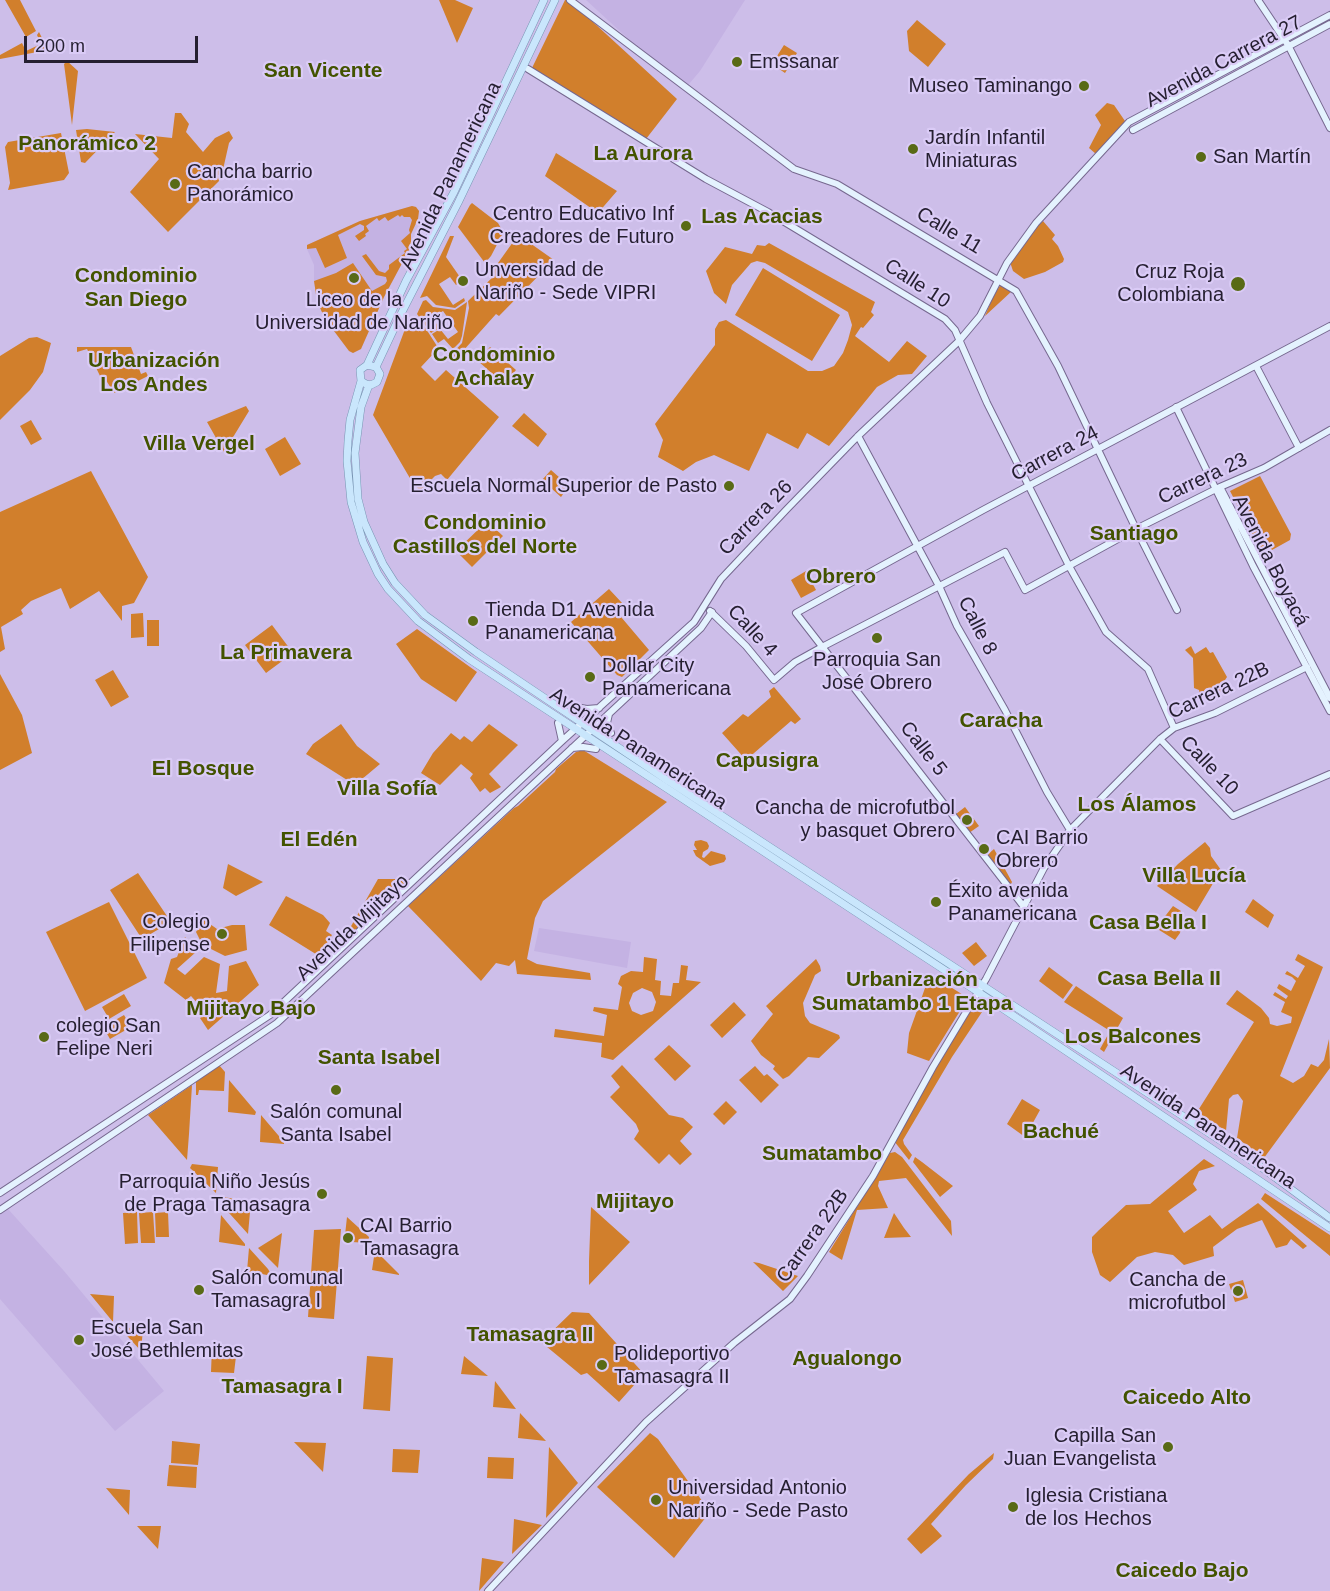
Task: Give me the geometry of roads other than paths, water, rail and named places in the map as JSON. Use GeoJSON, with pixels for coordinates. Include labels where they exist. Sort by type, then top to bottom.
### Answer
{"type":"FeatureCollection","features":[{"type":"Feature","properties":{"kind":"main road","name":"Avenida Panamericana"},"geometry":{"type":"LineString","coordinates":[[544,0],[403,280],[368,364],[360,370],[361,381],[349,430],[348,482],[356,523],[378,574],[402,606],[429,631],[585,735],[1261,1167],[1330,1218]]}},
{"type":"Feature","properties":{"kind":"main road","name":"Avenida Panamericana"},"geometry":{"type":"LineString","coordinates":[[555,0],[376,367],[380,372],[379,379],[375,384],[369,385],[357,430],[355,476],[364,522],[383,564],[402,592],[425,615],[476,652],[980,989],[1330,1228]]}},
{"type":"Feature","properties":{"kind":"main road"},"geometry":{"type":"LineString","coordinates":[[368,364],[376,367]]}},
{"type":"Feature","properties":{"kind":"main road"},"geometry":{"type":"LineString","coordinates":[[361,381],[369,385]]}},
{"type":"Feature","properties":{"kind":"street","name":"Calle 11"},"geometry":{"type":"LineString","coordinates":[[570,0],[794,168],[837,184],[1016,291],[1058,366],[1097,451],[1177,610]]}},
{"type":"Feature","properties":{"kind":"street"},"geometry":{"type":"LineString","coordinates":[[1258,0],[1286,42],[1330,128]]}},
{"type":"Feature","properties":{"kind":"street","name":"Avenida Carrera 27"},"geometry":{"type":"LineString","coordinates":[[1133,130],[1330,15]]}},
{"type":"Feature","properties":{"kind":"street","name":"Avenida Carrera 27"},"geometry":{"type":"LineString","coordinates":[[959,341],[980,316],[1007,263],[1036,223],[1129,122],[1286,42],[1330,24]]}},
{"type":"Feature","properties":{"kind":"street","name":"Calle 10"},"geometry":{"type":"LineString","coordinates":[[528,69],[706,179],[768,212],[945,319],[955,330],[987,403],[1069,566],[1106,632],[1148,669],[1174,728]]}},
{"type":"Feature","properties":{"kind":"street","name":"Carrera 24"},"geometry":{"type":"LineString","coordinates":[[796,613],[1330,326]]}},
{"type":"Feature","properties":{"kind":"street","name":"Carrera 26"},"geometry":{"type":"LineString","coordinates":[[583,722],[693,622],[721,579],[858,436],[959,341]]}},
{"type":"Feature","properties":{"kind":"street"},"geometry":{"type":"LineString","coordinates":[[1256,366],[1299,448]]}},
{"type":"Feature","properties":{"kind":"street"},"geometry":{"type":"LineString","coordinates":[[1176,407],[1217,488]]}},
{"type":"Feature","properties":{"kind":"street","name":"Carrera 23"},"geometry":{"type":"LineString","coordinates":[[939,586],[1005,552],[1025,590],[1136,529],[1217,488],[1264,468],[1330,430]]}},
{"type":"Feature","properties":{"kind":"street","name":"Calle 8"},"geometry":{"type":"LineString","coordinates":[[858,436],[939,586],[957,626],[1070,830]]}},
{"type":"Feature","properties":{"kind":"street","name":"Avenida Boyacá"},"geometry":{"type":"LineString","coordinates":[[1217,488],[1330,711]]}},
{"type":"Feature","properties":{"kind":"street","name":"Avenida Boyacá"},"geometry":{"type":"LineString","coordinates":[[1217,488],[1330,698]]}},
{"type":"Feature","properties":{"kind":"street"},"geometry":{"type":"LineString","coordinates":[[822,647],[939,586]]}},
{"type":"Feature","properties":{"kind":"street","name":"Calle 4"},"geometry":{"type":"LineString","coordinates":[[704,608],[712,612],[746,646],[774,680],[795,662],[822,647]]}},
{"type":"Feature","properties":{"kind":"street"},"geometry":{"type":"LineString","coordinates":[[592,728],[701,628],[712,612]]}},
{"type":"Feature","properties":{"kind":"street","name":"Calle 5"},"geometry":{"type":"LineString","coordinates":[[796,613],[1024,907]]}},
{"type":"Feature","properties":{"kind":"street","name":"Carrera 22B"},"geometry":{"type":"LineString","coordinates":[[488,1591],[646,1422],[734,1343],[790,1299],[858,1201],[980,989],[1044,868],[1070,830],[1160,739],[1174,728],[1215,713],[1307,667]]}},
{"type":"Feature","properties":{"kind":"street"},"geometry":{"type":"LineString","coordinates":[[575,707],[600,708]]}},
{"type":"Feature","properties":{"kind":"street"},"geometry":{"type":"LineString","coordinates":[[609,713],[607,723],[611,733]]}},
{"type":"Feature","properties":{"kind":"street","name":"Avenida Mijitayo"},"geometry":{"type":"LineString","coordinates":[[0,1194],[270,1016],[583,722]]}},
{"type":"Feature","properties":{"kind":"street"},"geometry":{"type":"LineString","coordinates":[[558,723],[562,741]]}},
{"type":"Feature","properties":{"kind":"street","name":"Avenida Mijitayo"},"geometry":{"type":"LineString","coordinates":[[0,1210],[277,1023],[592,728]]}},
{"type":"Feature","properties":{"kind":"street","name":"Calle 10"},"geometry":{"type":"LineString","coordinates":[[1160,739],[1233,816],[1330,774]]}},
{"type":"Feature","properties":{"kind":"street"},"geometry":{"type":"LineString","coordinates":[[571,748],[596,749]]}},
{"type":"Feature","properties":{"kind":"place","name":"Emssanar"},"geometry":{"type":"Point","coordinates":[737,62]}},
{"type":"Feature","properties":{"kind":"place","name":"Museo Taminango"},"geometry":{"type":"Point","coordinates":[1084,86]}},
{"type":"Feature","properties":{"kind":"place","name":"Jardín Infantil Miniaturas"},"geometry":{"type":"Point","coordinates":[913,149]}},
{"type":"Feature","properties":{"kind":"place","name":"San Martín"},"geometry":{"type":"Point","coordinates":[1201,157]}},
{"type":"Feature","properties":{"kind":"place","name":"Cancha barrio Panorámico"},"geometry":{"type":"Point","coordinates":[175,184]}},
{"type":"Feature","properties":{"kind":"place","name":"Centro Educativo Inf Creadores de Futuro"},"geometry":{"type":"Point","coordinates":[686,226]}},
{"type":"Feature","properties":{"kind":"place","name":"Liceo de la Universidad de Nariño"},"geometry":{"type":"Point","coordinates":[354,278]}},
{"type":"Feature","properties":{"kind":"place","name":"Unversidad de Nariño - Sede VIPRI"},"geometry":{"type":"Point","coordinates":[463,281]}},
{"type":"Feature","properties":{"kind":"place","name":"Cruz Roja Colombiana"},"geometry":{"type":"Point","coordinates":[1238,284]}},
{"type":"Feature","properties":{"kind":"place","name":"Escuela Normal Superior de Pasto"},"geometry":{"type":"Point","coordinates":[729,486]}},
{"type":"Feature","properties":{"kind":"place","name":"Tienda D1 Avenida Panamericana"},"geometry":{"type":"Point","coordinates":[473,621]}},
{"type":"Feature","properties":{"kind":"place","name":"Parroquia San José Obrero"},"geometry":{"type":"Point","coordinates":[877,638]}},
{"type":"Feature","properties":{"kind":"place","name":"Dollar City Panamericana"},"geometry":{"type":"Point","coordinates":[590,677]}},
{"type":"Feature","properties":{"kind":"place","name":"Cancha de microfutbol y basquet Obrero"},"geometry":{"type":"Point","coordinates":[967,820]}},
{"type":"Feature","properties":{"kind":"place","name":"CAI Barrio Obrero"},"geometry":{"type":"Point","coordinates":[984,849]}},
{"type":"Feature","properties":{"kind":"place","name":"Éxito avenida Panamericana"},"geometry":{"type":"Point","coordinates":[936,902]}},
{"type":"Feature","properties":{"kind":"place","name":"Colegio Filipense"},"geometry":{"type":"Point","coordinates":[222,934]}},
{"type":"Feature","properties":{"kind":"place","name":"colegio San Felipe Neri"},"geometry":{"type":"Point","coordinates":[44,1037]}},
{"type":"Feature","properties":{"kind":"place","name":"Salón comunal Santa Isabel"},"geometry":{"type":"Point","coordinates":[336,1090]}},
{"type":"Feature","properties":{"kind":"place","name":"Parroquia Niño Jesús de Praga Tamasagra"},"geometry":{"type":"Point","coordinates":[322,1194]}},
{"type":"Feature","properties":{"kind":"place","name":"CAI Barrio Tamasagra"},"geometry":{"type":"Point","coordinates":[348,1238]}},
{"type":"Feature","properties":{"kind":"place","name":"Salón comunal Tamasagra I"},"geometry":{"type":"Point","coordinates":[199,1290]}},
{"type":"Feature","properties":{"kind":"place","name":"Cancha de microfutbol"},"geometry":{"type":"Point","coordinates":[1238,1291]}},
{"type":"Feature","properties":{"kind":"place","name":"Escuela San José Bethlemitas"},"geometry":{"type":"Point","coordinates":[79,1340]}},
{"type":"Feature","properties":{"kind":"place","name":"Polideportivo Tamasagra II"},"geometry":{"type":"Point","coordinates":[602,1365]}},
{"type":"Feature","properties":{"kind":"place","name":"Capilla San Juan Evangelista"},"geometry":{"type":"Point","coordinates":[1168,1447]}},
{"type":"Feature","properties":{"kind":"place","name":"Universidad Antonio Nariño - Sede Pasto"},"geometry":{"type":"Point","coordinates":[656,1500]}},
{"type":"Feature","properties":{"kind":"place","name":"Iglesia Cristiana de los Hechos"},"geometry":{"type":"Point","coordinates":[1013,1507]}},
{"type":"Feature","properties":{"kind":"district","name":"San Vicente"},"geometry":{"type":"Point","coordinates":[323,71]}},
{"type":"Feature","properties":{"kind":"district","name":"Panorámico 2"},"geometry":{"type":"Point","coordinates":[87,144]}},
{"type":"Feature","properties":{"kind":"district","name":"La Aurora"},"geometry":{"type":"Point","coordinates":[643,154]}},
{"type":"Feature","properties":{"kind":"district","name":"Las Acacias"},"geometry":{"type":"Point","coordinates":[762,217]}},
{"type":"Feature","properties":{"kind":"district","name":"Condominio San Diego"},"geometry":{"type":"Point","coordinates":[136,288]}},
{"type":"Feature","properties":{"kind":"district","name":"Condominio Achalay"},"geometry":{"type":"Point","coordinates":[494,367]}},
{"type":"Feature","properties":{"kind":"district","name":"Urbanización Los Andes"},"geometry":{"type":"Point","coordinates":[154,373]}},
{"type":"Feature","properties":{"kind":"district","name":"Villa Vergel"},"geometry":{"type":"Point","coordinates":[199,444]}},
{"type":"Feature","properties":{"kind":"district","name":"Santiago"},"geometry":{"type":"Point","coordinates":[1134,534]}},
{"type":"Feature","properties":{"kind":"district","name":"Condominio Castillos del Norte"},"geometry":{"type":"Point","coordinates":[485,535]}},
{"type":"Feature","properties":{"kind":"district","name":"Obrero"},"geometry":{"type":"Point","coordinates":[841,577]}},
{"type":"Feature","properties":{"kind":"district","name":"La Primavera"},"geometry":{"type":"Point","coordinates":[286,653]}},
{"type":"Feature","properties":{"kind":"district","name":"Caracha"},"geometry":{"type":"Point","coordinates":[1001,721]}},
{"type":"Feature","properties":{"kind":"district","name":"Capusigra"},"geometry":{"type":"Point","coordinates":[767,761]}},
{"type":"Feature","properties":{"kind":"district","name":"El Bosque"},"geometry":{"type":"Point","coordinates":[203,769]}},
{"type":"Feature","properties":{"kind":"district","name":"Villa Sofía"},"geometry":{"type":"Point","coordinates":[387,789]}},
{"type":"Feature","properties":{"kind":"district","name":"Los Álamos"},"geometry":{"type":"Point","coordinates":[1137,805]}},
{"type":"Feature","properties":{"kind":"district","name":"El Edén"},"geometry":{"type":"Point","coordinates":[319,840]}},
{"type":"Feature","properties":{"kind":"district","name":"Villa Lucía"},"geometry":{"type":"Point","coordinates":[1194,876]}},
{"type":"Feature","properties":{"kind":"district","name":"Casa Bella I"},"geometry":{"type":"Point","coordinates":[1148,923]}},
{"type":"Feature","properties":{"kind":"district","name":"Casa Bella II"},"geometry":{"type":"Point","coordinates":[1159,979]}},
{"type":"Feature","properties":{"kind":"district","name":"Urbanización Sumatambo 1 Etapa"},"geometry":{"type":"Point","coordinates":[912,992]}},
{"type":"Feature","properties":{"kind":"district","name":"Mijitayo Bajo"},"geometry":{"type":"Point","coordinates":[251,1009]}},
{"type":"Feature","properties":{"kind":"district","name":"Los Balcones"},"geometry":{"type":"Point","coordinates":[1133,1037]}},
{"type":"Feature","properties":{"kind":"district","name":"Santa Isabel"},"geometry":{"type":"Point","coordinates":[379,1058]}},
{"type":"Feature","properties":{"kind":"district","name":"Bachué"},"geometry":{"type":"Point","coordinates":[1061,1132]}},
{"type":"Feature","properties":{"kind":"district","name":"Sumatambo"},"geometry":{"type":"Point","coordinates":[822,1154]}},
{"type":"Feature","properties":{"kind":"district","name":"Mijitayo"},"geometry":{"type":"Point","coordinates":[635,1202]}},
{"type":"Feature","properties":{"kind":"district","name":"Tamasagra II"},"geometry":{"type":"Point","coordinates":[530,1335]}},
{"type":"Feature","properties":{"kind":"district","name":"Agualongo"},"geometry":{"type":"Point","coordinates":[847,1359]}},
{"type":"Feature","properties":{"kind":"district","name":"Tamasagra I"},"geometry":{"type":"Point","coordinates":[282,1387]}},
{"type":"Feature","properties":{"kind":"district","name":"Caicedo Alto"},"geometry":{"type":"Point","coordinates":[1187,1398]}},
{"type":"Feature","properties":{"kind":"district","name":"Caicedo Bajo"},"geometry":{"type":"Point","coordinates":[1182,1571]}}]}
